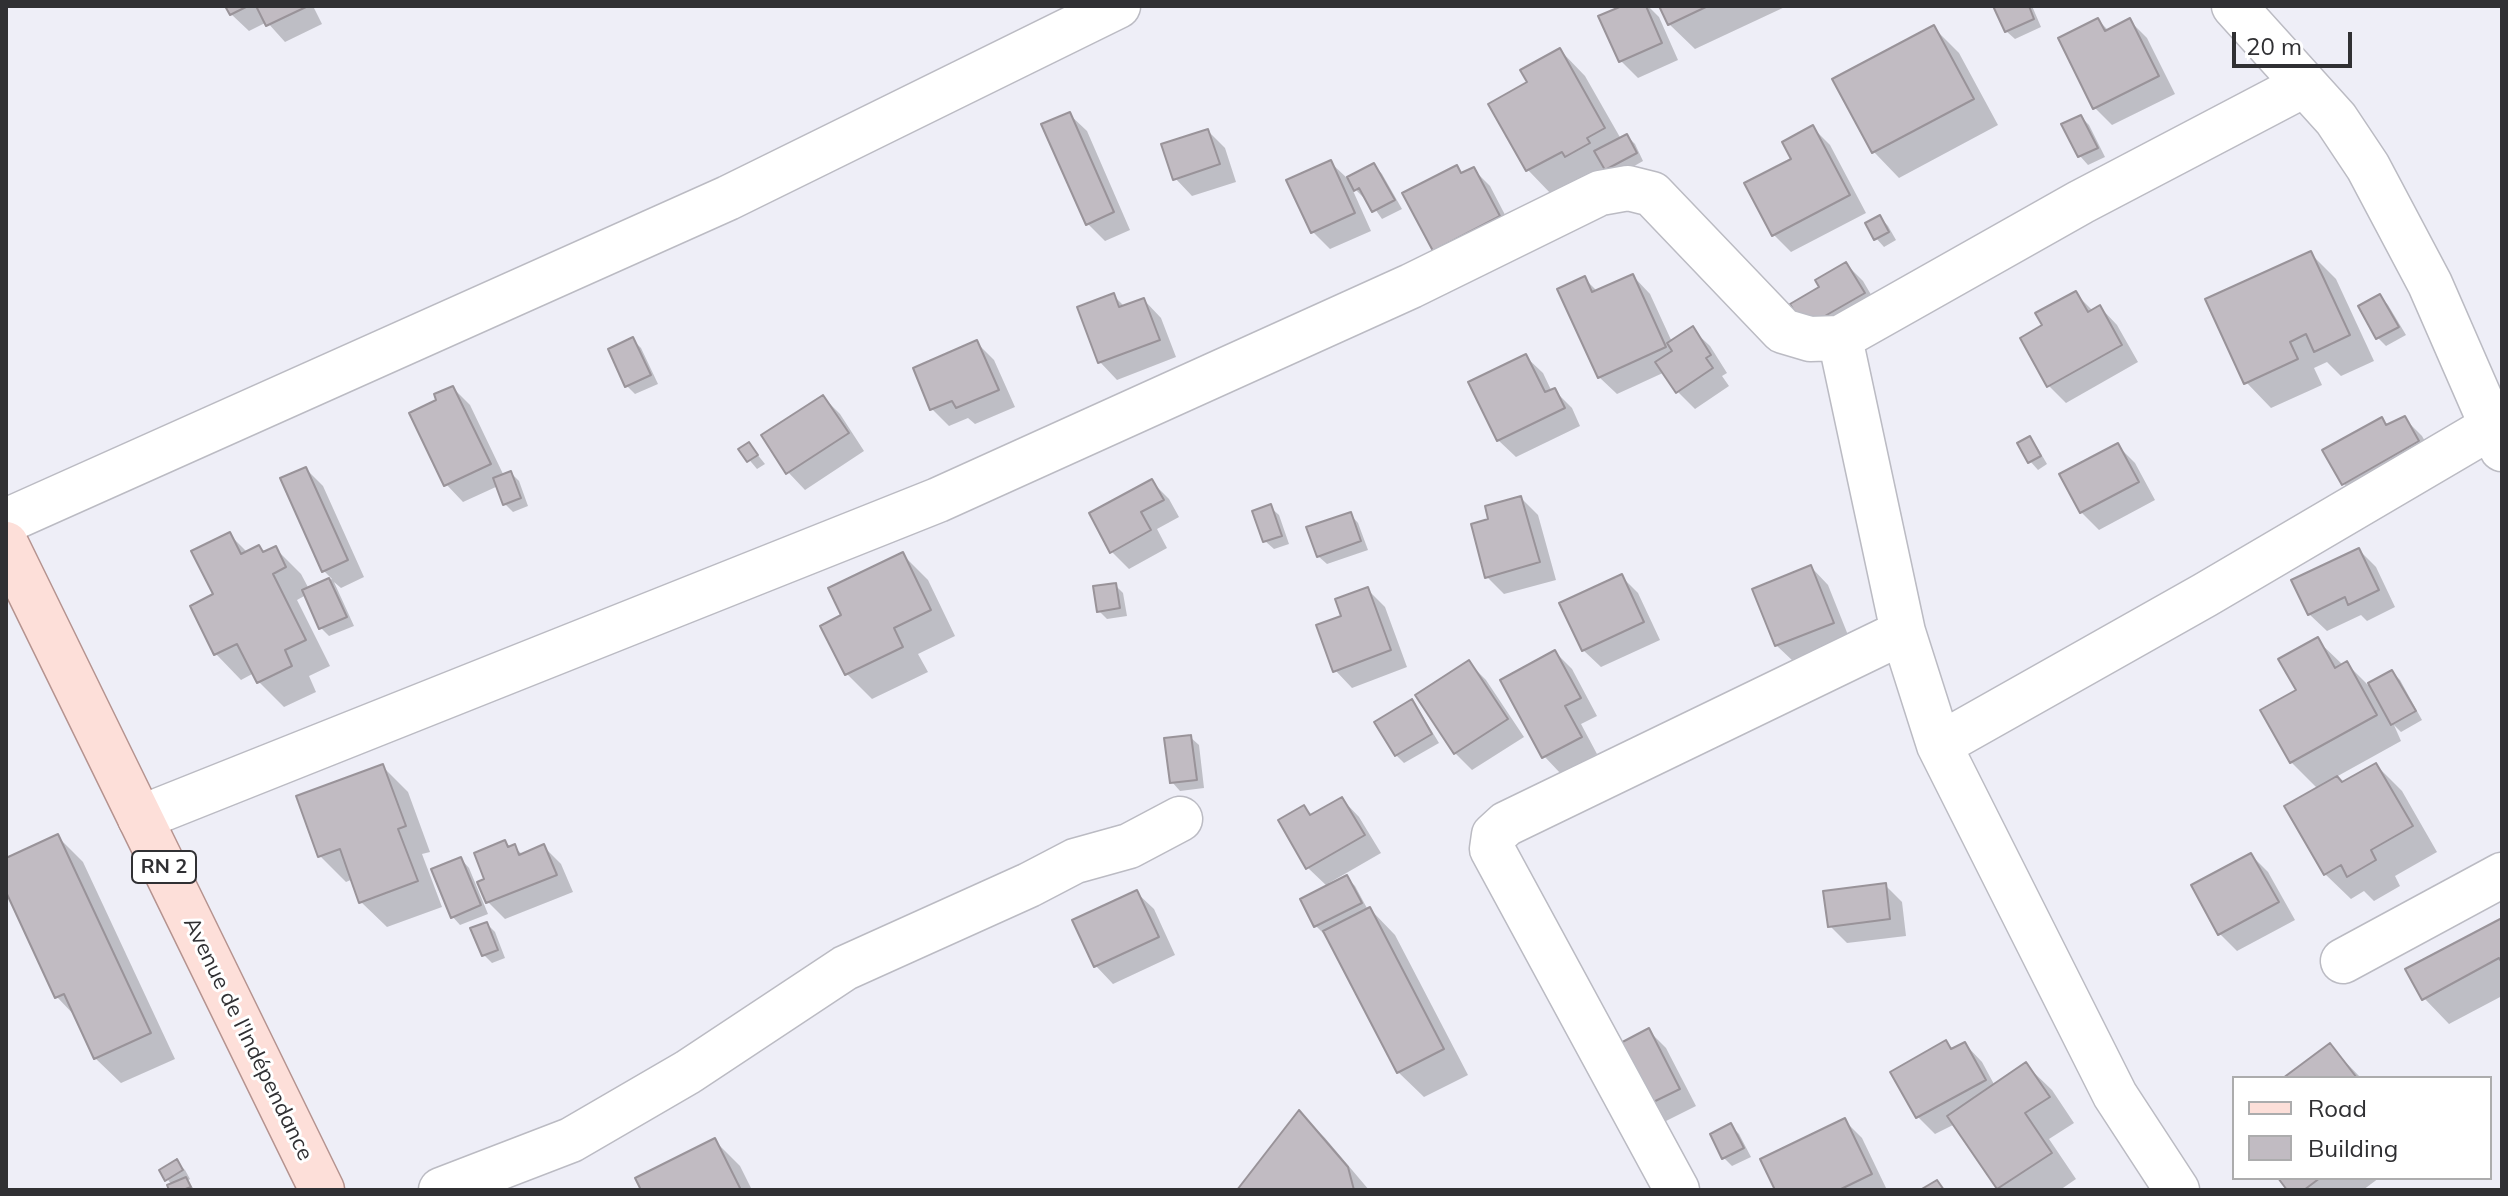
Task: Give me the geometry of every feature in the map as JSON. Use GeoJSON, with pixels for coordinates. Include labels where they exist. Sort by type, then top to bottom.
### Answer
{"type":"FeatureCollection","features":[{"type":"Feature","properties":{"kind":"main road","name":"Avenue de l'Indépendance"},"geometry":{"type":"LineString","coordinates":[[6,544],[322,1190]]}},
{"type":"Feature","properties":{"kind":"street"},"geometry":{"type":"LineString","coordinates":[[6,521],[728,198],[1118,6]]}},
{"type":"Feature","properties":{"kind":"street"},"geometry":{"type":"LineString","coordinates":[[1939,745],[2205,595],[2497,438],[2430,284],[2368,167],[2336,119],[2234,6]]}},
{"type":"Feature","properties":{"kind":"street"},"geometry":{"type":"LineString","coordinates":[[140,818],[938,500],[1411,286],[1600,193],[1628,188],[1652,194],[1783,331],[1810,339],[1840,338],[2081,202],[2304,85]]}},
{"type":"Feature","properties":{"kind":"street"},"geometry":{"type":"LineString","coordinates":[[1840,338],[1903,632],[1939,745],[2115,1095],[2177,1190]]}},
{"type":"Feature","properties":{"kind":"street"},"geometry":{"type":"LineString","coordinates":[[1677,1190],[1492,849],[1494,835],[1506,824],[1903,632]]}},
{"type":"Feature","properties":{"kind":"street"},"geometry":{"type":"LineString","coordinates":[[441,1190],[571,1140],[688,1072],[845,968],[1075,861],[1129,846],[1180,819]]}},
{"type":"Feature","properties":{"kind":"street"},"geometry":{"type":"LineString","coordinates":[[2343,961],[2502,875]]}},
{"type":"Feature","properties":{"kind":"building"},"geometry":{"type":"Polygon","coordinates":[[[225,6],[248,6],[230,15],[225,6]]]}},
{"type":"Feature","properties":{"kind":"building"},"geometry":{"type":"Polygon","coordinates":[[[256,6],[306,6],[306,7],[266,26],[256,6]]]}},
{"type":"Feature","properties":{"kind":"building"},"geometry":{"type":"Polygon","coordinates":[[[1622,6],[1646,6],[1662,43],[1619,62],[1598,16],[1622,6]]]}},
{"type":"Feature","properties":{"kind":"building"},"geometry":{"type":"Polygon","coordinates":[[[1659,6],[1708,6],[1668,25],[1659,6]]]}},
{"type":"Feature","properties":{"kind":"building"},"geometry":{"type":"Polygon","coordinates":[[[1993,6],[2029,6],[2034,19],[2005,32],[1993,6]]]}},
{"type":"Feature","properties":{"kind":"building"},"geometry":{"type":"Polygon","coordinates":[[[2098,18],[2105,31],[2130,18],[2159,76],[2093,109],[2058,38],[2098,18]]]}},
{"type":"Feature","properties":{"kind":"building"},"geometry":{"type":"Polygon","coordinates":[[[1934,25],[1974,99],[1872,153],[1832,79],[1934,25]]]}},
{"type":"Feature","properties":{"kind":"building"},"geometry":{"type":"Polygon","coordinates":[[[1560,48],[1605,128],[1587,138],[1590,143],[1565,157],[1562,152],[1526,171],[1488,104],[1527,82],[1520,70],[1560,48]]]}},
{"type":"Feature","properties":{"kind":"building"},"geometry":{"type":"Polygon","coordinates":[[[1070,112],[1114,212],[1086,225],[1041,124],[1070,112]]]}},
{"type":"Feature","properties":{"kind":"building"},"geometry":{"type":"Polygon","coordinates":[[[2081,115],[2098,148],[2078,157],[2061,124],[2081,115]]]}},
{"type":"Feature","properties":{"kind":"building"},"geometry":{"type":"Polygon","coordinates":[[[1813,125],[1850,195],[1772,236],[1744,183],[1791,159],[1782,142],[1813,125]]]}},
{"type":"Feature","properties":{"kind":"building"},"geometry":{"type":"Polygon","coordinates":[[[1208,129],[1220,164],[1173,180],[1161,144],[1208,129]]]}},
{"type":"Feature","properties":{"kind":"building"},"geometry":{"type":"Polygon","coordinates":[[[1627,134],[1637,153],[1605,170],[1594,151],[1627,134]]]}},
{"type":"Feature","properties":{"kind":"building"},"geometry":{"type":"Polygon","coordinates":[[[1331,160],[1355,213],[1311,233],[1286,180],[1331,160]]]}},
{"type":"Feature","properties":{"kind":"building"},"geometry":{"type":"Polygon","coordinates":[[[1374,163],[1395,200],[1372,212],[1359,188],[1354,191],[1347,177],[1374,163]]]}},
{"type":"Feature","properties":{"kind":"building"},"geometry":{"type":"Polygon","coordinates":[[[1457,165],[1461,173],[1474,167],[1500,216],[1433,251],[1402,193],[1457,165]]]}},
{"type":"Feature","properties":{"kind":"building"},"geometry":{"type":"Polygon","coordinates":[[[1880,215],[1889,232],[1874,240],[1865,223],[1880,215]]]}},
{"type":"Feature","properties":{"kind":"building"},"geometry":{"type":"Polygon","coordinates":[[[2311,251],[2350,335],[2314,352],[2306,334],[2290,342],[2298,359],[2244,384],[2205,299],[2311,251]]]}},
{"type":"Feature","properties":{"kind":"building"},"geometry":{"type":"Polygon","coordinates":[[[1846,262],[1865,293],[1804,328],[1790,304],[1819,287],[1815,280],[1846,262]]]}},
{"type":"Feature","properties":{"kind":"building"},"geometry":{"type":"Polygon","coordinates":[[[1633,274],[1666,347],[1598,378],[1557,289],[1585,276],[1592,292],[1633,274]]]}},
{"type":"Feature","properties":{"kind":"building"},"geometry":{"type":"Polygon","coordinates":[[[2076,291],[2088,312],[2100,305],[2122,345],[2047,387],[2020,338],[2042,325],[2035,313],[2076,291]]]}},
{"type":"Feature","properties":{"kind":"building"},"geometry":{"type":"Polygon","coordinates":[[[1114,293],[1119,307],[1144,298],[1160,340],[1098,363],[1077,307],[1114,293]]]}},
{"type":"Feature","properties":{"kind":"building"},"geometry":{"type":"Polygon","coordinates":[[[2380,294],[2399,327],[2376,339],[2358,306],[2380,294]]]}},
{"type":"Feature","properties":{"kind":"building"},"geometry":{"type":"Polygon","coordinates":[[[1693,326],[1711,355],[1706,358],[1713,368],[1676,393],[1655,362],[1672,351],[1667,343],[1693,326]]]}},
{"type":"Feature","properties":{"kind":"building"},"geometry":{"type":"Polygon","coordinates":[[[633,337],[651,375],[625,387],[608,349],[633,337]]]}},
{"type":"Feature","properties":{"kind":"building"},"geometry":{"type":"Polygon","coordinates":[[[977,340],[999,390],[956,408],[952,401],[930,410],[913,368],[977,340]]]}},
{"type":"Feature","properties":{"kind":"building"},"geometry":{"type":"Polygon","coordinates":[[[1526,354],[1545,392],[1555,388],[1565,408],[1497,441],[1468,382],[1526,354]]]}},
{"type":"Feature","properties":{"kind":"building"},"geometry":{"type":"Polygon","coordinates":[[[453,386],[491,464],[444,486],[409,413],[436,400],[434,394],[453,386]]]}},
{"type":"Feature","properties":{"kind":"building"},"geometry":{"type":"Polygon","coordinates":[[[823,395],[849,433],[786,474],[761,435],[823,395]]]}},
{"type":"Feature","properties":{"kind":"building"},"geometry":{"type":"Polygon","coordinates":[[[2405,416],[2419,441],[2342,485],[2322,450],[2382,417],[2386,425],[2405,416]]]}},
{"type":"Feature","properties":{"kind":"building"},"geometry":{"type":"Polygon","coordinates":[[[2030,436],[2041,456],[2028,463],[2017,443],[2030,436]]]}},
{"type":"Feature","properties":{"kind":"building"},"geometry":{"type":"Polygon","coordinates":[[[749,442],[758,455],[747,462],[738,449],[749,442]]]}},
{"type":"Feature","properties":{"kind":"building"},"geometry":{"type":"Polygon","coordinates":[[[2118,443],[2139,482],[2080,513],[2059,474],[2118,443]]]}},
{"type":"Feature","properties":{"kind":"building"},"geometry":{"type":"Polygon","coordinates":[[[306,467],[348,560],[322,572],[280,478],[306,467]]]}},
{"type":"Feature","properties":{"kind":"building"},"geometry":{"type":"Polygon","coordinates":[[[511,471],[521,498],[503,505],[493,478],[511,471]]]}},
{"type":"Feature","properties":{"kind":"building"},"geometry":{"type":"Polygon","coordinates":[[[1152,479],[1164,500],[1141,512],[1151,530],[1110,553],[1089,513],[1152,479]]]}},
{"type":"Feature","properties":{"kind":"building"},"geometry":{"type":"Polygon","coordinates":[[[1521,496],[1540,562],[1485,578],[1471,524],[1488,519],[1485,506],[1521,496]]]}},
{"type":"Feature","properties":{"kind":"building"},"geometry":{"type":"Polygon","coordinates":[[[1271,504],[1282,536],[1263,542],[1252,511],[1271,504]]]}},
{"type":"Feature","properties":{"kind":"building"},"geometry":{"type":"Polygon","coordinates":[[[1351,512],[1361,541],[1317,557],[1306,527],[1351,512]]]}},
{"type":"Feature","properties":{"kind":"building"},"geometry":{"type":"Polygon","coordinates":[[[230,532],[241,554],[259,545],[263,552],[276,546],[286,567],[273,574],[306,640],[285,650],[292,666],[257,683],[237,644],[214,655],[190,606],[213,594],[191,551],[230,532]]]}},
{"type":"Feature","properties":{"kind":"building"},"geometry":{"type":"Polygon","coordinates":[[[2359,548],[2379,590],[2348,605],[2345,597],[2308,615],[2291,580],[2359,548]]]}},
{"type":"Feature","properties":{"kind":"building"},"geometry":{"type":"Polygon","coordinates":[[[903,552],[931,610],[894,628],[903,647],[845,675],[820,626],[841,615],[828,588],[903,552]]]}},
{"type":"Feature","properties":{"kind":"building"},"geometry":{"type":"Polygon","coordinates":[[[1811,565],[1834,623],[1775,646],[1752,589],[1811,565]]]}},
{"type":"Feature","properties":{"kind":"building"},"geometry":{"type":"Polygon","coordinates":[[[1622,574],[1644,622],[1582,651],[1559,603],[1622,574]]]}},
{"type":"Feature","properties":{"kind":"building"},"geometry":{"type":"Polygon","coordinates":[[[329,578],[347,617],[319,629],[302,590],[329,578]]]}},
{"type":"Feature","properties":{"kind":"building"},"geometry":{"type":"Polygon","coordinates":[[[1116,583],[1120,608],[1097,612],[1093,586],[1116,583]]]}},
{"type":"Feature","properties":{"kind":"building"},"geometry":{"type":"Polygon","coordinates":[[[1368,587],[1391,650],[1333,672],[1316,625],[1341,616],[1335,599],[1368,587]]]}},
{"type":"Feature","properties":{"kind":"building"},"geometry":{"type":"Polygon","coordinates":[[[2318,637],[2335,668],[2347,661],[2377,715],[2290,763],[2260,710],[2296,690],[2278,659],[2318,637]]]}},
{"type":"Feature","properties":{"kind":"building"},"geometry":{"type":"Polygon","coordinates":[[[1555,650],[1581,698],[1565,706],[1582,737],[1542,758],[1500,680],[1555,650]]]}},
{"type":"Feature","properties":{"kind":"building"},"geometry":{"type":"Polygon","coordinates":[[[1469,660],[1508,719],[1454,754],[1415,695],[1469,660]]]}},
{"type":"Feature","properties":{"kind":"building"},"geometry":{"type":"Polygon","coordinates":[[[2392,670],[2416,711],[2391,725],[2368,683],[2392,670]]]}},
{"type":"Feature","properties":{"kind":"building"},"geometry":{"type":"Polygon","coordinates":[[[1412,699],[1432,734],[1395,756],[1374,722],[1412,699]]]}},
{"type":"Feature","properties":{"kind":"building"},"geometry":{"type":"Polygon","coordinates":[[[1191,735],[1197,780],[1170,783],[1164,738],[1191,735]]]}},
{"type":"Feature","properties":{"kind":"building"},"geometry":{"type":"Polygon","coordinates":[[[2376,763],[2413,826],[2371,850],[2376,860],[2347,877],[2341,865],[2324,875],[2284,806],[2337,776],[2342,782],[2376,763]]]}},
{"type":"Feature","properties":{"kind":"building"},"geometry":{"type":"Polygon","coordinates":[[[383,764],[406,826],[398,829],[418,881],[359,903],[340,849],[318,857],[296,796],[383,764]]]}},
{"type":"Feature","properties":{"kind":"building"},"geometry":{"type":"Polygon","coordinates":[[[1342,797],[1365,835],[1306,869],[1278,820],[1304,805],[1310,815],[1342,797]]]}},
{"type":"Feature","properties":{"kind":"building"},"geometry":{"type":"Polygon","coordinates":[[[58,834],[151,1033],[94,1059],[64,994],[55,998],[6,892],[6,858],[58,834]]]}},
{"type":"Feature","properties":{"kind":"building"},"geometry":{"type":"Polygon","coordinates":[[[505,840],[508,847],[515,844],[519,855],[544,844],[557,875],[486,903],[477,882],[484,879],[474,853],[505,840]]]}},
{"type":"Feature","properties":{"kind":"building"},"geometry":{"type":"Polygon","coordinates":[[[2251,853],[2279,902],[2218,935],[2191,885],[2251,853]]]}},
{"type":"Feature","properties":{"kind":"building"},"geometry":{"type":"Polygon","coordinates":[[[461,857],[481,905],[451,918],[431,869],[461,857]]]}},
{"type":"Feature","properties":{"kind":"building"},"geometry":{"type":"Polygon","coordinates":[[[1347,875],[1362,903],[1314,927],[1300,899],[1347,875]]]}},
{"type":"Feature","properties":{"kind":"building"},"geometry":{"type":"Polygon","coordinates":[[[1886,883],[1890,919],[1828,927],[1823,891],[1886,883]]]}},
{"type":"Feature","properties":{"kind":"building"},"geometry":{"type":"Polygon","coordinates":[[[1137,890],[1159,937],[1094,967],[1072,920],[1137,890]]]}},
{"type":"Feature","properties":{"kind":"building"},"geometry":{"type":"Polygon","coordinates":[[[1370,907],[1444,1049],[1397,1073],[1323,931],[1370,907]]]}},
{"type":"Feature","properties":{"kind":"building"},"geometry":{"type":"Polygon","coordinates":[[[2502,918],[2502,963],[2499,958],[2422,1000],[2405,969],[2502,918]]]}},
{"type":"Feature","properties":{"kind":"building"},"geometry":{"type":"Polygon","coordinates":[[[487,922],[498,950],[482,956],[470,928],[487,922]]]}},
{"type":"Feature","properties":{"kind":"building"},"geometry":{"type":"Polygon","coordinates":[[[1649,1028],[1680,1089],[1643,1107],[1613,1047],[1649,1028]]]}},
{"type":"Feature","properties":{"kind":"building"},"geometry":{"type":"Polygon","coordinates":[[[1946,1040],[1951,1049],[1965,1042],[1986,1080],[1916,1118],[1890,1072],[1946,1040]]]}},
{"type":"Feature","properties":{"kind":"building"},"geometry":{"type":"Polygon","coordinates":[[[2330,1043],[2355,1076],[2286,1076],[2330,1043]]]}},
{"type":"Feature","properties":{"kind":"building"},"geometry":{"type":"Polygon","coordinates":[[[2026,1062],[2050,1097],[2025,1113],[2052,1153],[1997,1189],[1947,1116],[2026,1062]]]}},
{"type":"Feature","properties":{"kind":"building"},"geometry":{"type":"Polygon","coordinates":[[[1299,1110],[1348,1167],[1354,1190],[1237,1190],[1299,1110]]]}},
{"type":"Feature","properties":{"kind":"building"},"geometry":{"type":"Polygon","coordinates":[[[1845,1118],[1872,1174],[1839,1190],[1775,1190],[1760,1159],[1845,1118]]]}},
{"type":"Feature","properties":{"kind":"building"},"geometry":{"type":"Polygon","coordinates":[[[1731,1123],[1744,1148],[1722,1159],[1710,1134],[1731,1123]]]}},
{"type":"Feature","properties":{"kind":"building"},"geometry":{"type":"Polygon","coordinates":[[[715,1138],[741,1190],[641,1190],[635,1178],[715,1138]]]}},
{"type":"Feature","properties":{"kind":"building"},"geometry":{"type":"Polygon","coordinates":[[[177,1159],[183,1170],[165,1181],[159,1170],[177,1159]]]}},
{"type":"Feature","properties":{"kind":"building"},"geometry":{"type":"Polygon","coordinates":[[[186,1177],[191,1187],[169,1190],[167,1185],[186,1177]]]}},
{"type":"Feature","properties":{"kind":"building"},"geometry":{"type":"Polygon","coordinates":[[[1937,1180],[1944,1190],[1920,1190],[1937,1180]]]}},
{"type":"Feature","properties":{"kind":"building"},"geometry":{"type":"Polygon","coordinates":[[[2280,1180],[2317,1180],[2304,1190],[2287,1190],[2280,1180]]]}}]}
